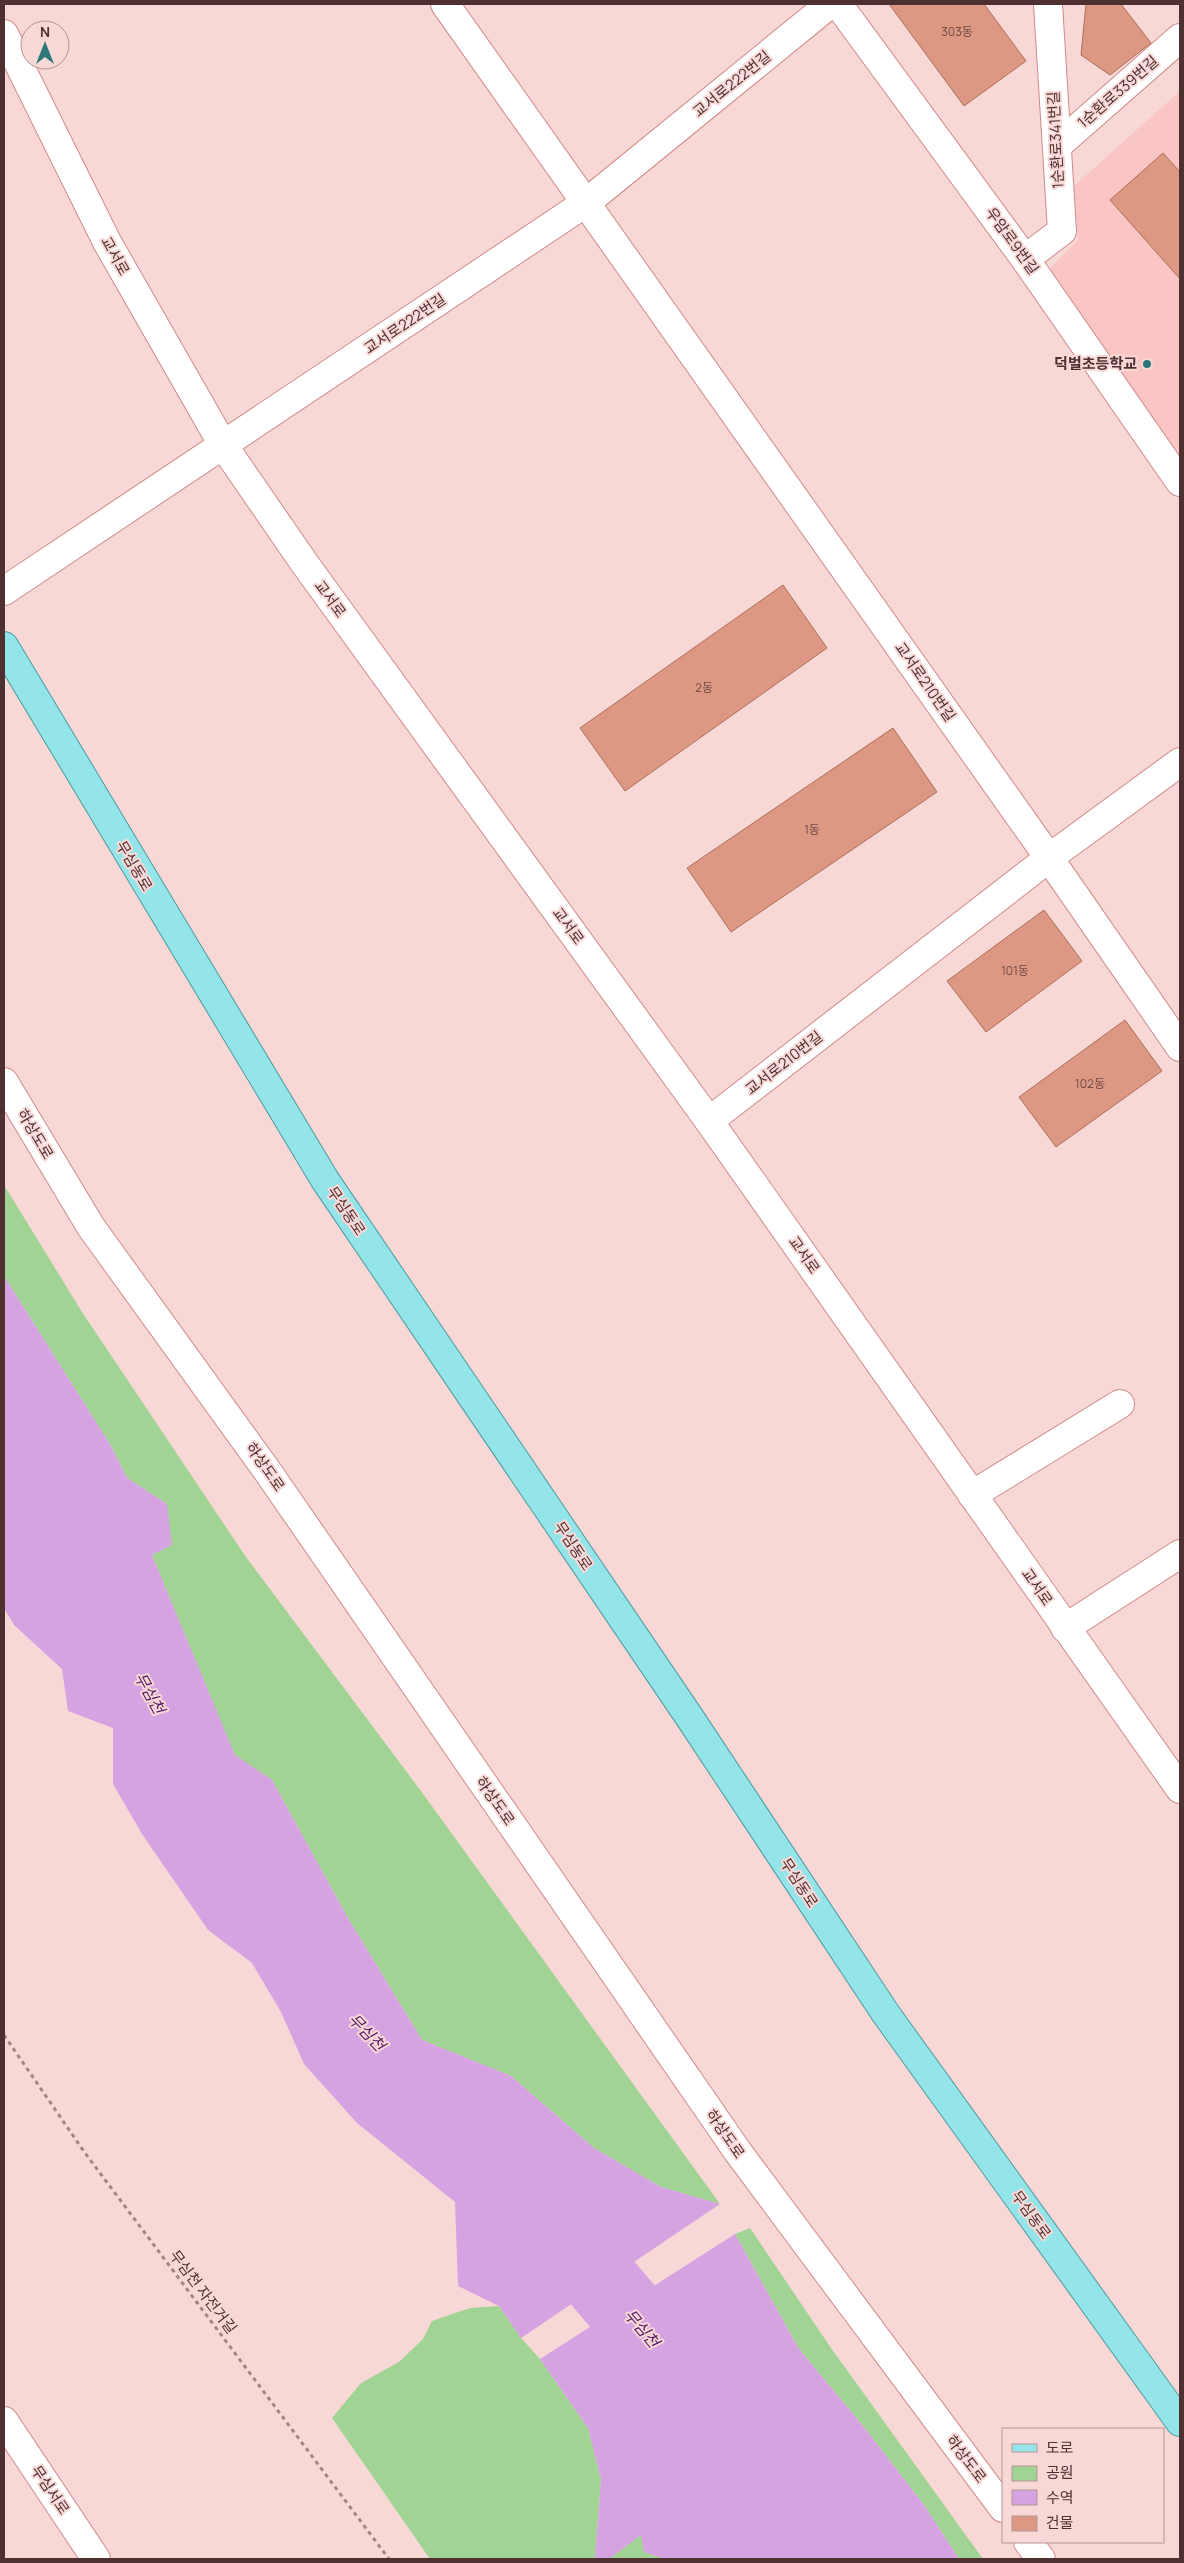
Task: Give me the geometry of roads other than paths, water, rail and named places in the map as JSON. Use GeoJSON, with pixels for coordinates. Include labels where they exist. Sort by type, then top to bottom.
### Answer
{"type":"FeatureCollection","features":[{"type":"Feature","properties":{"kind":"main road","name":"무심동로"},"geometry":{"type":"LineString","coordinates":[[4,646],[325,1180],[690,1718],[886,2014],[1180,2422]]}},
{"type":"Feature","properties":{"kind":"street"},"geometry":{"type":"LineString","coordinates":[[445,4],[586,202]]}},
{"type":"Feature","properties":{"kind":"street","name":"교서로222번길"},"geometry":{"type":"LineString","coordinates":[[4,591],[586,202],[830,4]]}},
{"type":"Feature","properties":{"kind":"street","name":"우암로9번길"},"geometry":{"type":"LineString","coordinates":[[838,4],[1025,259],[1180,482]]}},
{"type":"Feature","properties":{"kind":"street","name":"1순환로341번길"},"geometry":{"type":"LineString","coordinates":[[1025,259],[1062,231],[1048,4]]}},
{"type":"Feature","properties":{"kind":"street","name":"교서로"},"geometry":{"type":"LineString","coordinates":[[4,34],[107,242],[223,445],[305,564],[709,1121],[1180,1789]]}},
{"type":"Feature","properties":{"kind":"street","name":"1순환로339번길"},"geometry":{"type":"LineString","coordinates":[[1057,146],[1180,38]]}},
{"type":"Feature","properties":{"kind":"street","name":"교서로210번길"},"geometry":{"type":"LineString","coordinates":[[586,202],[1180,1046]]}},
{"type":"Feature","properties":{"kind":"street","name":"교서로210번길"},"geometry":{"type":"LineString","coordinates":[[709,1121],[1049,858],[1180,762]]}},
{"type":"Feature","properties":{"kind":"street","name":"하상도로"},"geometry":{"type":"LineString","coordinates":[[4,1082],[91,1227],[268,1472],[738,2152],[1002,2507]]}},
{"type":"Feature","properties":{"kind":"street"},"geometry":{"type":"LineString","coordinates":[[972,1494],[1120,1404]]}},
{"type":"Feature","properties":{"kind":"street"},"geometry":{"type":"LineString","coordinates":[[1065,1628],[1180,1554]]}},
{"type":"Feature","properties":{"kind":"street","name":"무심서로"},"geometry":{"type":"LineString","coordinates":[[4,2421],[96,2559]]}},
{"type":"Feature","properties":{"kind":"street"},"geometry":{"type":"LineString","coordinates":[[1029,2543],[1041,2559]]}},
{"type":"Feature","properties":{"kind":"water"},"geometry":{"type":"Polygon","coordinates":[[[4,1276],[111,1446],[127,1478],[167,1504],[172,1545],[152,1555],[235,1755],[272,1780],[348,1918],[422,2040],[511,2076],[594,2148],[661,2187],[720,2204],[521,2338],[499,2306],[458,2286],[455,2202],[357,2123],[304,2064],[281,2012],[252,1963],[208,1930],[142,1834],[113,1784],[113,1728],[68,1711],[62,1669],[14,1625],[4,1608],[4,1276]]]}},
{"type":"Feature","properties":{"kind":"water"},"geometry":{"type":"Polygon","coordinates":[[[735,2234],[799,2349],[863,2426],[924,2505],[959,2559],[665,2559],[644,2552],[641,2535],[609,2559],[595,2559],[601,2479],[588,2428],[540,2359],[735,2234]]]}},
{"type":"Feature","properties":{"kind":"waterway","name":"무심천"},"geometry":{"type":"LineString","coordinates":[[534,2203],[691,2386]]}},
{"type":"Feature","properties":{"kind":"place","name":"덕벌초등학교"},"geometry":{"type":"Point","coordinates":[1147,364]}}]}
